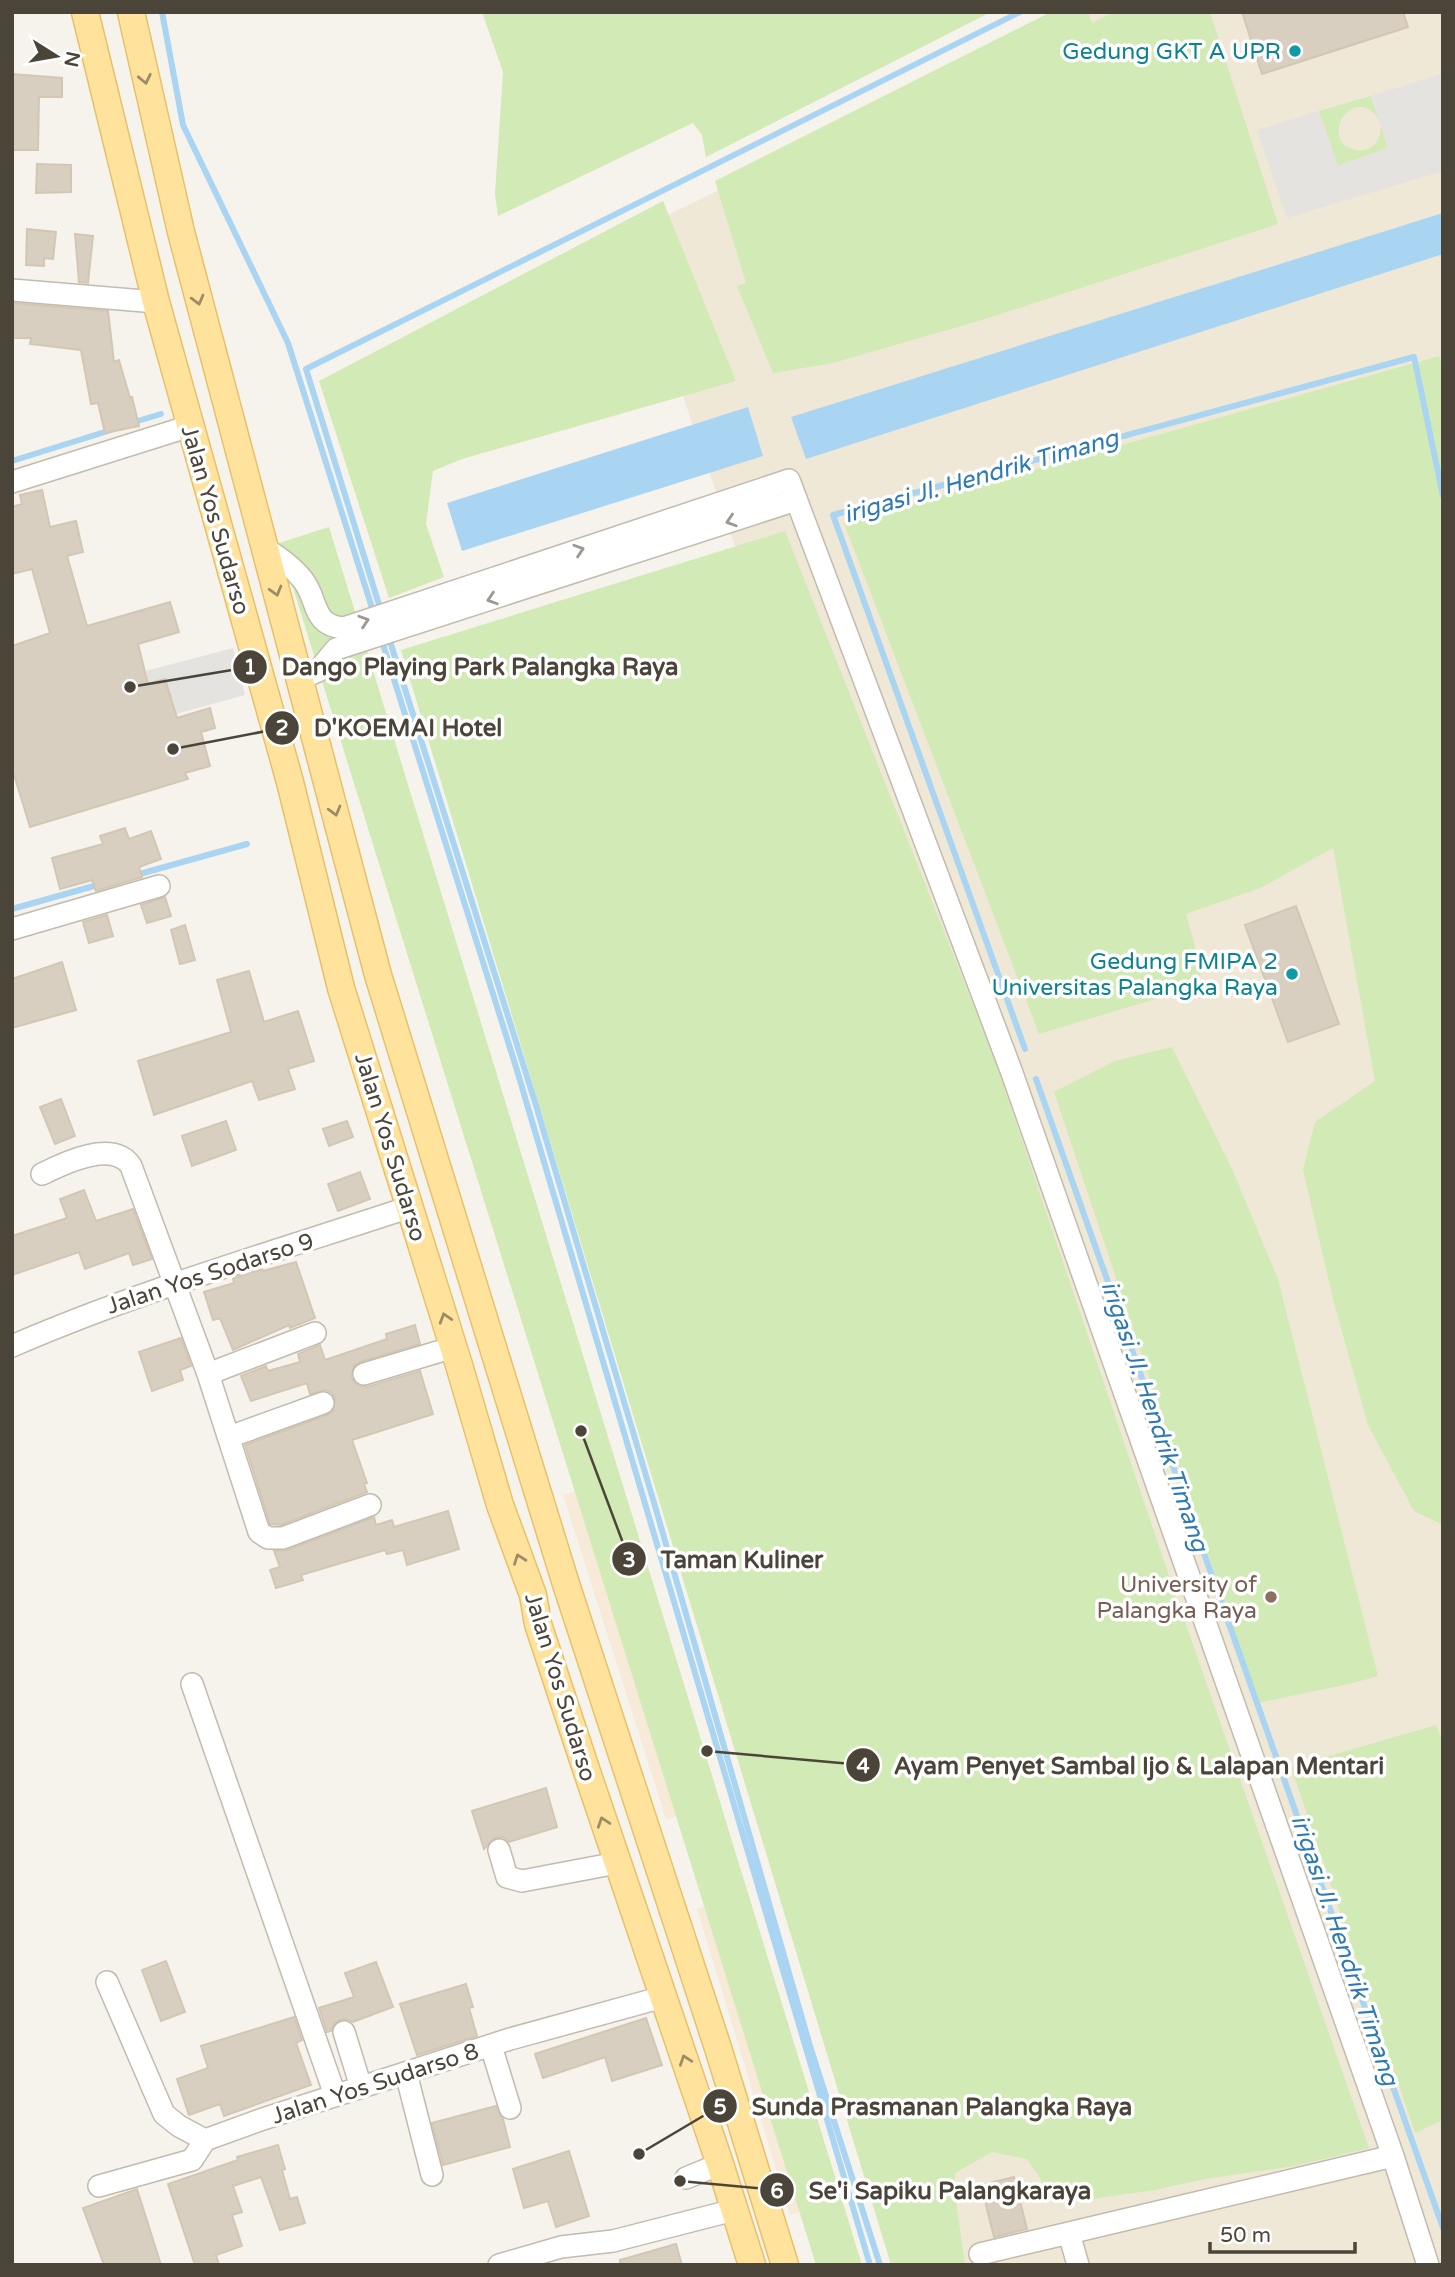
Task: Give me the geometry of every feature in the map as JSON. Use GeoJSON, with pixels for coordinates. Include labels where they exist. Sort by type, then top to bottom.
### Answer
{"type":"FeatureCollection","features":[{"type":"Feature","properties":{"kind":"main road","name":"Jalan Yos Sudarso"},"geometry":{"type":"LineString","coordinates":[[85,12],[156,302],[290,782],[341,988],[454,1347],[500,1505],[533,1595],[538,1623],[752,2265]]}},
{"type":"Feature","properties":{"kind":"main road","name":"Jalan Yos Sudarso"},"geometry":{"type":"LineString","coordinates":[[131,12],[162,156],[378,975],[566,1584],[718,2048],[785,2265]]}},
{"type":"Feature","properties":{"kind":"main road"},"geometry":{"type":"LineString","coordinates":[[124,167],[162,156]]}},
{"type":"Feature","properties":{"kind":"main road"},"geometry":{"type":"LineString","coordinates":[[533,1595],[566,1584]]}},
{"type":"Feature","properties":{"kind":"street"},"geometry":{"type":"LineString","coordinates":[[12,290],[156,302]]}},
{"type":"Feature","properties":{"kind":"street"},"geometry":{"type":"LineString","coordinates":[[12,482],[190,426]]}},
{"type":"Feature","properties":{"kind":"street"},"geometry":{"type":"LineString","coordinates":[[263,547],[286,562],[305,582],[320,619],[330,627],[344,628],[789,480],[1012,1073],[1393,2156],[1428,2265]]}},
{"type":"Feature","properties":{"kind":"street"},"geometry":{"type":"LineString","coordinates":[[300,679],[318,671],[336,649],[796,500]]}},
{"type":"Feature","properties":{"kind":"street"},"geometry":{"type":"LineString","coordinates":[[12,929],[159,886]]}},
{"type":"Feature","properties":{"kind":"street"},"geometry":{"type":"LineString","coordinates":[[41,1174],[67,1161],[99,1154],[111,1154],[128,1161],[208,1374],[259,1532],[268,1538],[283,1538],[370,1505]]}},
{"type":"Feature","properties":{"kind":"street","name":"Jalan Yos Sodarso 9"},"geometry":{"type":"LineString","coordinates":[[12,1346],[88,1314],[410,1207]]}},
{"type":"Feature","properties":{"kind":"street"},"geometry":{"type":"LineString","coordinates":[[208,1374],[315,1334]]}},
{"type":"Feature","properties":{"kind":"street"},"geometry":{"type":"LineString","coordinates":[[364,1374],[454,1347]]}},
{"type":"Feature","properties":{"kind":"street"},"geometry":{"type":"LineString","coordinates":[[229,1437],[323,1403]]}},
{"type":"Feature","properties":{"kind":"street"},"geometry":{"type":"LineString","coordinates":[[192,1684],[335,2095]]}},
{"type":"Feature","properties":{"kind":"street"},"geometry":{"type":"LineString","coordinates":[[499,1850],[507,1877],[522,1881],[617,1863]]}},
{"type":"Feature","properties":{"kind":"street"},"geometry":{"type":"LineString","coordinates":[[107,1982],[163,2114],[205,2140]]}},
{"type":"Feature","properties":{"kind":"street","name":"Jalan Yos Sudarso 8"},"geometry":{"type":"LineString","coordinates":[[99,2186],[192,2160],[205,2140],[335,2095],[491,2046],[663,1997]]}},
{"type":"Feature","properties":{"kind":"street"},"geometry":{"type":"LineString","coordinates":[[344,2032],[361,2087]]}},
{"type":"Feature","properties":{"kind":"street"},"geometry":{"type":"LineString","coordinates":[[491,2046],[510,2108]]}},
{"type":"Feature","properties":{"kind":"street"},"geometry":{"type":"LineString","coordinates":[[405,2073],[432,2175]]}},
{"type":"Feature","properties":{"kind":"street"},"geometry":{"type":"LineString","coordinates":[[981,2255],[1393,2156]]}},
{"type":"Feature","properties":{"kind":"street"},"geometry":{"type":"LineString","coordinates":[[686,2179],[720,2164]]}},
{"type":"Feature","properties":{"kind":"street"},"geometry":{"type":"LineString","coordinates":[[499,2265],[561,2247],[613,2241],[734,2210]]}},
{"type":"Feature","properties":{"kind":"street"},"geometry":{"type":"LineString","coordinates":[[1069,2233],[1078,2265]]}},
{"type":"Feature","properties":{"kind":"shaded area","name":"University of Palangka Raya"},"geometry":{"type":"Polygon","coordinates":[[[1083,12],[1443,12],[1443,2265],[917,2265],[886,2158],[1261,2062],[627,235],[1083,12]]]}},
{"type":"Feature","properties":{"kind":"shaded area"},"geometry":{"type":"Polygon","coordinates":[[[1443,75],[1443,171],[1287,218],[1257,130],[1319,111],[1338,166],[1388,148],[1371,96],[1443,75]]]}},
{"type":"Feature","properties":{"kind":"shaded area"},"geometry":{"type":"Polygon","coordinates":[[[233,648],[245,695],[158,719],[146,671],[233,648]]]}},
{"type":"Feature","properties":{"kind":"shaded area"},"geometry":{"type":"Polygon","coordinates":[[[621,1479],[721,1804],[666,1819],[563,1495],[621,1479]]]}},
{"type":"Feature","properties":{"kind":"shaded area"},"geometry":{"type":"Polygon","coordinates":[[[748,1893],[842,2199],[790,2215],[697,1909],[748,1893]]]}},
{"type":"Feature","properties":{"kind":"green space"},"geometry":{"type":"Polygon","coordinates":[[[482,12],[991,12],[706,157],[702,135],[693,123],[498,216],[495,194],[503,72],[482,12]]]}},
{"type":"Feature","properties":{"kind":"green space"},"geometry":{"type":"Polygon","coordinates":[[[1051,12],[1088,12],[1092,23],[1114,12],[1210,12],[1278,224],[982,320],[833,363],[773,373],[737,286],[746,283],[715,181],[1051,12]]]}},
{"type":"Feature","properties":{"kind":"green space"},"geometry":{"type":"Polygon","coordinates":[[[1371,96],[1379,119],[1368,109],[1358,107],[1349,111],[1342,118],[1340,138],[1346,146],[1358,150],[1368,149],[1378,140],[1381,126],[1388,148],[1338,166],[1319,111],[1371,96]]]}},
{"type":"Feature","properties":{"kind":"green space"},"geometry":{"type":"Polygon","coordinates":[[[663,201],[736,381],[462,459],[433,471],[426,524],[444,577],[389,598],[319,381],[663,201]]]}},
{"type":"Feature","properties":{"kind":"green space"},"geometry":{"type":"Polygon","coordinates":[[[1439,356],[1443,368],[1443,1525],[1414,1511],[1368,1425],[1334,1303],[1303,1170],[1315,1122],[1375,1081],[1333,848],[1260,888],[1186,914],[1202,972],[1192,988],[1039,1034],[844,523],[1439,356]]]}},
{"type":"Feature","properties":{"kind":"green space"},"geometry":{"type":"Polygon","coordinates":[[[329,527],[862,2265],[816,2265],[279,543],[329,527]]]}},
{"type":"Feature","properties":{"kind":"green space"},"geometry":{"type":"Polygon","coordinates":[[[785,531],[994,1057],[1169,1576],[1369,2148],[1294,2166],[1084,2200],[1047,2197],[1040,2178],[1027,2159],[992,2152],[955,2173],[955,2194],[965,2265],[891,2265],[401,650],[785,531]]]}},
{"type":"Feature","properties":{"kind":"green space"},"geometry":{"type":"Polygon","coordinates":[[[1172,1047],[1232,1169],[1278,1279],[1378,1676],[1258,1703],[1054,1092],[1115,1061],[1172,1047]]]}},
{"type":"Feature","properties":{"kind":"green space"},"geometry":{"type":"Polygon","coordinates":[[[1436,1725],[1443,1742],[1443,2120],[1415,2133],[1291,1767],[1436,1725]]]}},
{"type":"Feature","properties":{"kind":"water"},"geometry":{"type":"Polygon","coordinates":[[[1443,213],[1443,254],[806,459],[791,417],[1443,213]]]}},
{"type":"Feature","properties":{"kind":"water"},"geometry":{"type":"Polygon","coordinates":[[[748,407],[763,456],[462,551],[447,503],[748,407]]]}},
{"type":"Feature","properties":{"kind":"building","name":"Gedung GKT A UPR"},"geometry":{"type":"Polygon","coordinates":[[[1242,12],[1403,12],[1408,27],[1262,74],[1242,12]]]}},
{"type":"Feature","properties":{"kind":"building"},"geometry":{"type":"Polygon","coordinates":[[[12,74],[62,78],[62,97],[39,97],[38,150],[12,150],[12,74]]]}},
{"type":"Feature","properties":{"kind":"building"},"geometry":{"type":"Polygon","coordinates":[[[37,164],[71,165],[71,192],[36,193],[37,164]]]}},
{"type":"Feature","properties":{"kind":"building"},"geometry":{"type":"Polygon","coordinates":[[[27,229],[56,232],[53,259],[44,258],[44,266],[26,265],[27,229]]]}},
{"type":"Feature","properties":{"kind":"building"},"geometry":{"type":"Polygon","coordinates":[[[75,234],[93,236],[88,283],[79,282],[75,234]]]}},
{"type":"Feature","properties":{"kind":"building"},"geometry":{"type":"Polygon","coordinates":[[[12,303],[108,311],[114,362],[119,360],[139,426],[105,433],[98,403],[91,404],[81,350],[30,344],[31,338],[12,338],[12,303]]]}},
{"type":"Feature","properties":{"kind":"building"},"geometry":{"type":"Polygon","coordinates":[[[42,490],[50,527],[76,521],[83,552],[67,556],[87,626],[170,602],[179,632],[138,644],[148,684],[165,679],[177,718],[210,708],[215,728],[201,732],[210,766],[185,773],[188,779],[30,827],[12,768],[12,646],[50,633],[32,569],[12,574],[12,507],[22,504],[20,495],[42,490]]]}},
{"type":"Feature","properties":{"kind":"building"},"geometry":{"type":"Polygon","coordinates":[[[125,828],[129,839],[151,831],[161,859],[139,867],[142,877],[96,891],[92,880],[60,889],[52,858],[103,844],[100,836],[125,828]]]}},
{"type":"Feature","properties":{"kind":"building"},"geometry":{"type":"Polygon","coordinates":[[[165,897],[171,916],[147,923],[141,905],[165,897]]]}},
{"type":"Feature","properties":{"kind":"building","name":"Gedung FMIPA 2 Universitas Palangka Raya"},"geometry":{"type":"Polygon","coordinates":[[[1296,906],[1339,1024],[1288,1042],[1245,925],[1296,906]]]}},
{"type":"Feature","properties":{"kind":"building"},"geometry":{"type":"Polygon","coordinates":[[[107,915],[113,936],[89,943],[83,922],[107,915]]]}},
{"type":"Feature","properties":{"kind":"building"},"geometry":{"type":"Polygon","coordinates":[[[185,925],[195,960],[180,964],[171,930],[185,925]]]}},
{"type":"Feature","properties":{"kind":"building"},"geometry":{"type":"Polygon","coordinates":[[[62,962],[76,1010],[12,1028],[12,979],[62,962]]]}},
{"type":"Feature","properties":{"kind":"building"},"geometry":{"type":"Polygon","coordinates":[[[249,971],[264,1022],[298,1011],[314,1061],[288,1069],[295,1089],[259,1100],[252,1081],[154,1115],[138,1061],[231,1032],[217,980],[249,971]]]}},
{"type":"Feature","properties":{"kind":"building"},"geometry":{"type":"Polygon","coordinates":[[[61,1099],[75,1136],[55,1144],[40,1107],[61,1099]]]}},
{"type":"Feature","properties":{"kind":"building"},"geometry":{"type":"Polygon","coordinates":[[[226,1121],[236,1150],[192,1166],[182,1136],[226,1121]]]}},
{"type":"Feature","properties":{"kind":"building"},"geometry":{"type":"Polygon","coordinates":[[[347,1121],[353,1137],[329,1146],[323,1129],[347,1121]]]}},
{"type":"Feature","properties":{"kind":"building"},"geometry":{"type":"Polygon","coordinates":[[[360,1172],[370,1199],[338,1211],[328,1184],[360,1172]]]}},
{"type":"Feature","properties":{"kind":"building"},"geometry":{"type":"Polygon","coordinates":[[[84,1190],[96,1221],[133,1209],[152,1259],[133,1265],[129,1253],[85,1269],[79,1252],[12,1275],[12,1236],[67,1218],[60,1199],[84,1190]]]}},
{"type":"Feature","properties":{"kind":"building"},"geometry":{"type":"Polygon","coordinates":[[[296,1262],[315,1318],[290,1328],[289,1325],[233,1350],[220,1318],[213,1320],[204,1292],[234,1283],[233,1278],[296,1262]]]}},
{"type":"Feature","properties":{"kind":"building"},"geometry":{"type":"Polygon","coordinates":[[[415,1325],[420,1344],[360,1362],[354,1366],[351,1377],[356,1384],[367,1387],[420,1371],[433,1414],[352,1440],[367,1483],[364,1484],[367,1492],[281,1525],[270,1524],[245,1445],[327,1415],[333,1411],[335,1399],[332,1393],[326,1390],[310,1394],[307,1383],[251,1401],[241,1376],[266,1366],[268,1371],[300,1362],[298,1354],[320,1345],[325,1360],[387,1339],[386,1334],[415,1325]]]}},
{"type":"Feature","properties":{"kind":"building"},"geometry":{"type":"Polygon","coordinates":[[[181,1338],[191,1366],[180,1370],[183,1380],[152,1391],[139,1352],[181,1338]]]}},
{"type":"Feature","properties":{"kind":"building"},"geometry":{"type":"Polygon","coordinates":[[[448,1511],[459,1549],[407,1565],[403,1550],[387,1554],[385,1550],[301,1575],[303,1580],[276,1588],[270,1570],[280,1567],[274,1551],[288,1550],[374,1517],[376,1525],[392,1520],[394,1527],[448,1511]]]}},
{"type":"Feature","properties":{"kind":"building"},"geometry":{"type":"Polygon","coordinates":[[[546,1788],[557,1827],[509,1842],[503,1837],[495,1838],[484,1849],[472,1811],[546,1788]]]}},
{"type":"Feature","properties":{"kind":"building"},"geometry":{"type":"Polygon","coordinates":[[[166,1961],[185,2012],[161,2021],[142,1970],[166,1961]]]}},
{"type":"Feature","properties":{"kind":"building"},"geometry":{"type":"Polygon","coordinates":[[[376,1962],[393,2007],[353,2022],[340,2020],[327,2032],[319,2008],[354,1997],[345,1973],[376,1962]]]}},
{"type":"Feature","properties":{"kind":"building"},"geometry":{"type":"Polygon","coordinates":[[[466,1984],[477,2036],[417,2055],[400,2004],[466,1984]]]}},
{"type":"Feature","properties":{"kind":"building"},"geometry":{"type":"Polygon","coordinates":[[[294,2017],[302,2040],[296,2043],[311,2085],[224,2116],[220,2104],[189,2115],[177,2079],[208,2068],[201,2046],[294,2017]]]}},
{"type":"Feature","properties":{"kind":"building"},"geometry":{"type":"Polygon","coordinates":[[[646,2018],[662,2065],[612,2081],[605,2057],[543,2078],[535,2054],[646,2018]]]}},
{"type":"Feature","properties":{"kind":"building"},"geometry":{"type":"Polygon","coordinates":[[[496,2106],[503,2119],[510,2147],[443,2165],[432,2123],[496,2106]]]}},
{"type":"Feature","properties":{"kind":"building"},"geometry":{"type":"Polygon","coordinates":[[[278,2145],[290,2199],[297,2197],[305,2223],[280,2230],[261,2177],[233,2186],[242,2212],[232,2215],[242,2246],[216,2255],[219,2265],[195,2265],[168,2184],[238,2160],[237,2157],[278,2145]]]}},
{"type":"Feature","properties":{"kind":"building"},"geometry":{"type":"Polygon","coordinates":[[[569,2151],[589,2216],[556,2227],[548,2201],[524,2208],[513,2169],[569,2151]]]}},
{"type":"Feature","properties":{"kind":"building"},"geometry":{"type":"Polygon","coordinates":[[[1014,2177],[1027,2229],[994,2237],[981,2185],[1014,2177]]]}},
{"type":"Feature","properties":{"kind":"building"},"geometry":{"type":"Polygon","coordinates":[[[137,2189],[161,2265],[104,2265],[83,2208],[137,2189]]]}},
{"type":"Feature","properties":{"kind":"building"},"geometry":{"type":"Polygon","coordinates":[[[676,2244],[682,2265],[620,2265],[620,2260],[676,2244]]]}},
{"type":"Feature","properties":{"kind":"waterway"},"geometry":{"type":"LineString","coordinates":[[162,12],[183,125],[288,343],[374,614]]}},
{"type":"Feature","properties":{"kind":"waterway"},"geometry":{"type":"LineString","coordinates":[[381,611],[306,369],[1020,12]]}},
{"type":"Feature","properties":{"kind":"waterway","name":"irigasi Jl. Hendrik Timang"},"geometry":{"type":"LineString","coordinates":[[1025,1049],[833,515],[1414,357],[1443,496]]}},
{"type":"Feature","properties":{"kind":"waterway"},"geometry":{"type":"LineString","coordinates":[[131,423],[161,414]]}},
{"type":"Feature","properties":{"kind":"waterway"},"geometry":{"type":"LineString","coordinates":[[12,461],[111,430]]}},
{"type":"Feature","properties":{"kind":"waterway"},"geometry":{"type":"LineString","coordinates":[[388,635],[535,1102],[655,1506],[810,2046],[880,2265]]}},
{"type":"Feature","properties":{"kind":"waterway"},"geometry":{"type":"LineString","coordinates":[[381,638],[516,1067],[870,2265]]}},
{"type":"Feature","properties":{"kind":"waterway"},"geometry":{"type":"LineString","coordinates":[[136,875],[247,844]]}},
{"type":"Feature","properties":{"kind":"waterway"},"geometry":{"type":"LineString","coordinates":[[12,909],[101,884]]}},
{"type":"Feature","properties":{"kind":"waterway","name":"irigasi Jl. Hendrik Timang"},"geometry":{"type":"LineString","coordinates":[[1036,1079],[1443,2228]]}},
{"type":"Feature","properties":{"kind":"place","name":"Gedung GKT A UPR"},"geometry":{"type":"Point","coordinates":[1295,51]}},
{"type":"Feature","properties":{"kind":"place","name":"Dango Playing Park Palangka Raya"},"geometry":{"type":"Point","coordinates":[130,687]}},
{"type":"Feature","properties":{"kind":"place","name":"D'KOEMAI Hotel"},"geometry":{"type":"Point","coordinates":[173,749]}},
{"type":"Feature","properties":{"kind":"place","name":"Gedung FMIPA 2 Universitas Palangka Raya"},"geometry":{"type":"Point","coordinates":[1292,974]}},
{"type":"Feature","properties":{"kind":"place","name":"Taman Kuliner"},"geometry":{"type":"Point","coordinates":[581,1431]}},
{"type":"Feature","properties":{"kind":"place","name":"University of Palangka Raya"},"geometry":{"type":"Point","coordinates":[1271,1597]}},
{"type":"Feature","properties":{"kind":"place","name":"Ayam Penyet Sambal Ijo & Lalapan Mentari"},"geometry":{"type":"Point","coordinates":[707,1751]}},
{"type":"Feature","properties":{"kind":"place","name":"Sunda Prasmanan Palangka Raya"},"geometry":{"type":"Point","coordinates":[639,2154]}},
{"type":"Feature","properties":{"kind":"place","name":"Se'i Sapiku Palangkaraya"},"geometry":{"type":"Point","coordinates":[680,2181]}}]}
